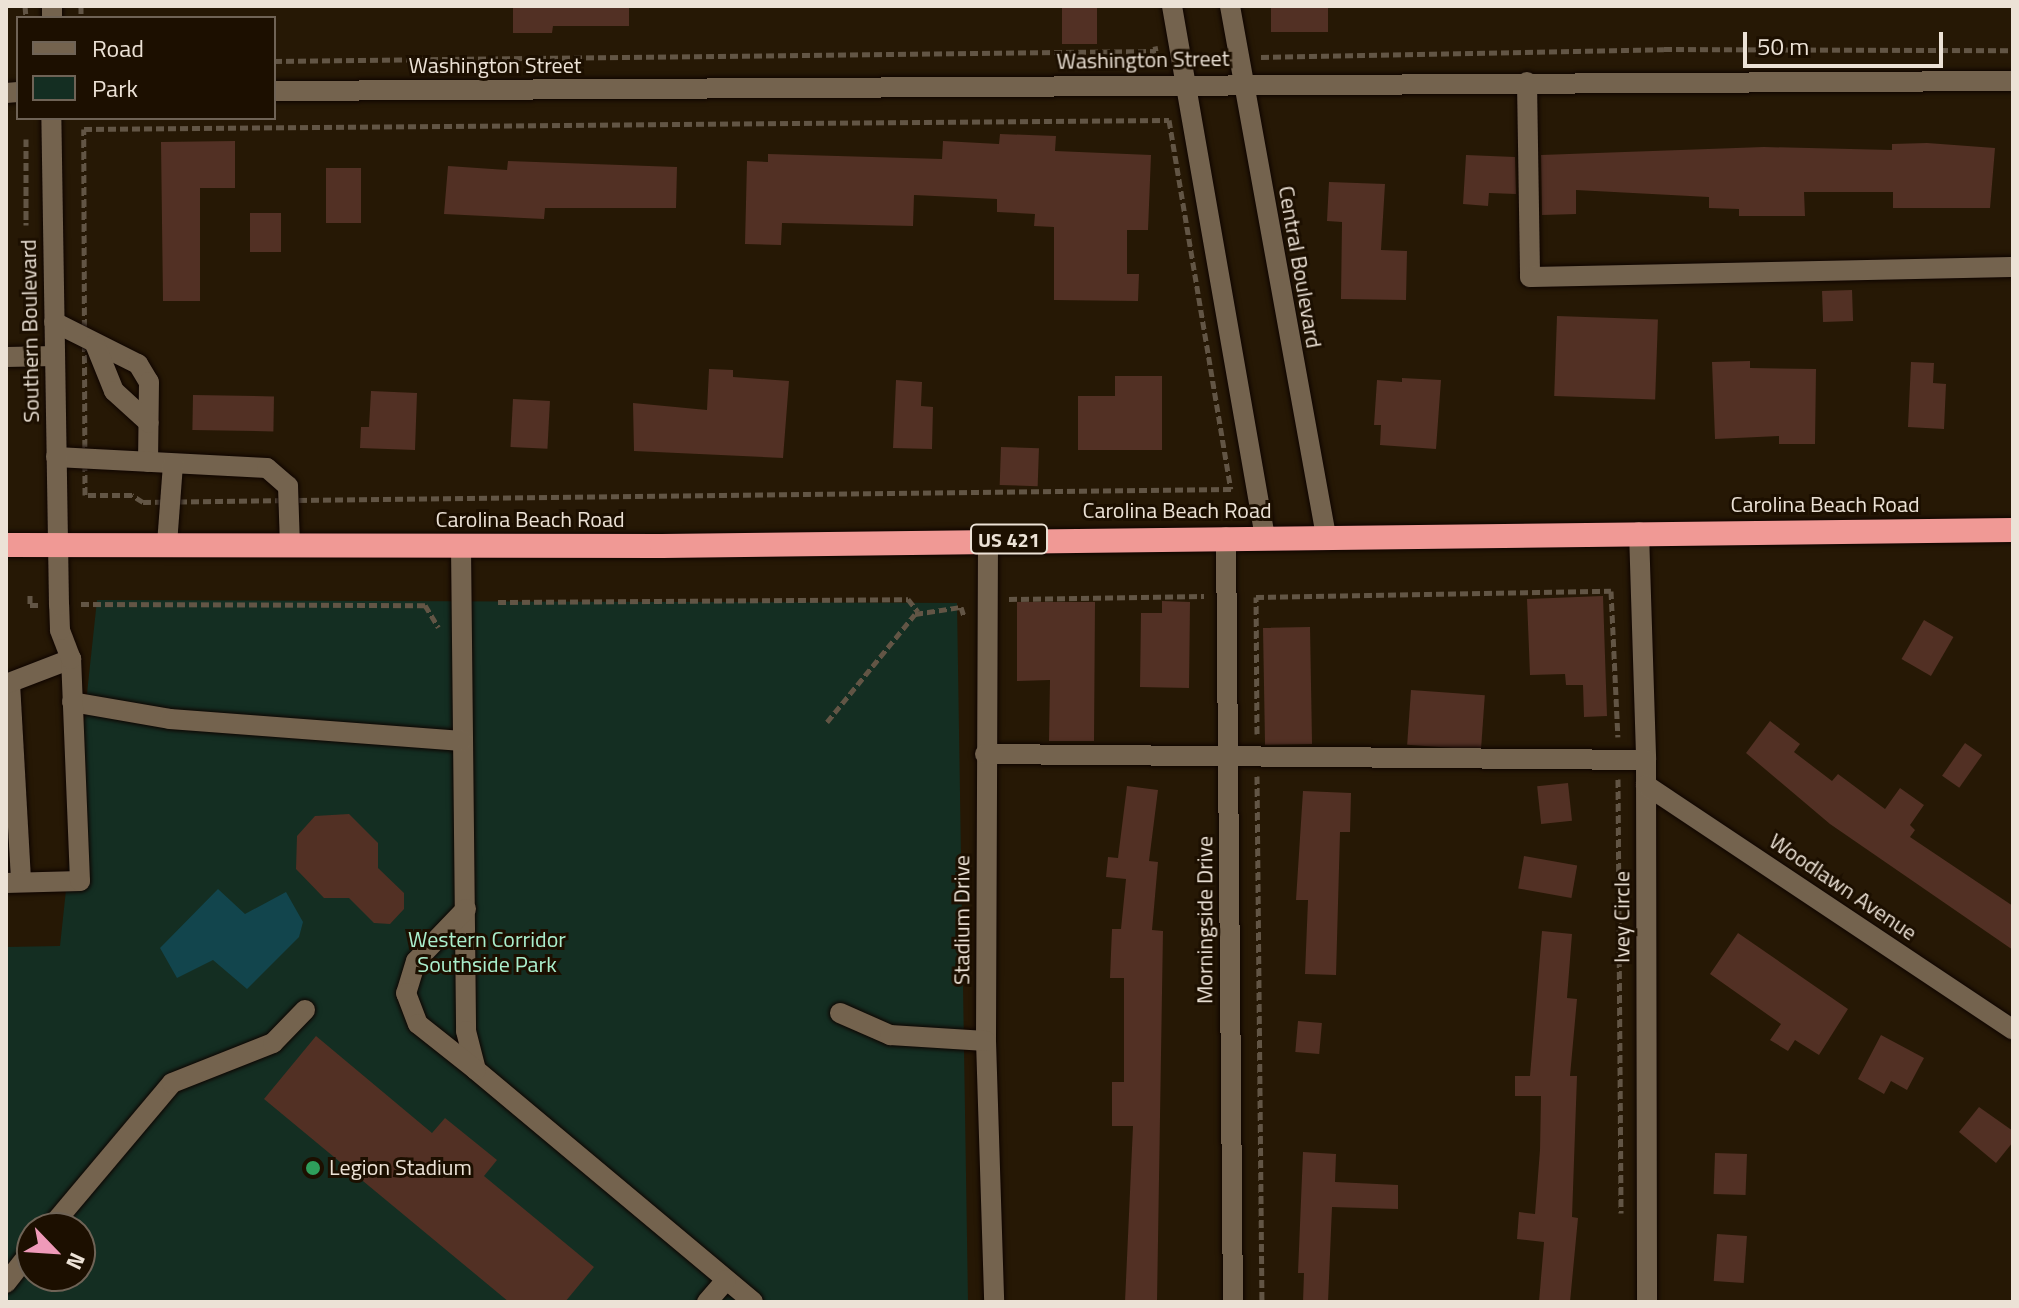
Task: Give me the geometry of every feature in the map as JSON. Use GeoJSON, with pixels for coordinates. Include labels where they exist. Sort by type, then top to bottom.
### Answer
{"type":"FeatureCollection","features":[{"type":"Feature","properties":{"kind":"highway","name":"Carolina Beach Road"},"geometry":{"type":"LineString","coordinates":[[6,545],[461,546],[2013,530]]}},
{"type":"Feature","properties":{"kind":"street"},"geometry":{"type":"LineString","coordinates":[[1172,6],[1265,537]]}},
{"type":"Feature","properties":{"kind":"street","name":"Central Boulevard"},"geometry":{"type":"LineString","coordinates":[[1230,6],[1326,536]]}},
{"type":"Feature","properties":{"kind":"street","name":"Washington Street"},"geometry":{"type":"LineString","coordinates":[[276,91],[2013,81]]}},
{"type":"Feature","properties":{"kind":"street"},"geometry":{"type":"LineString","coordinates":[[1527,82],[1530,277],[2013,267]]}},
{"type":"Feature","properties":{"kind":"street","name":"Southern Boulevard"},"geometry":{"type":"LineString","coordinates":[[14,883],[80,881],[71,659],[60,630],[51,120]]}},
{"type":"Feature","properties":{"kind":"street"},"geometry":{"type":"LineString","coordinates":[[54,322],[138,364],[149,382],[148,462]]}},
{"type":"Feature","properties":{"kind":"street"},"geometry":{"type":"LineString","coordinates":[[89,340],[114,391],[149,423]]}},
{"type":"Feature","properties":{"kind":"street"},"geometry":{"type":"LineString","coordinates":[[6,357],[55,356]]}},
{"type":"Feature","properties":{"kind":"street"},"geometry":{"type":"LineString","coordinates":[[56,457],[84,456],[267,468],[288,486],[290,545]]}},
{"type":"Feature","properties":{"kind":"street"},"geometry":{"type":"LineString","coordinates":[[167,544],[173,464]]}},
{"type":"Feature","properties":{"kind":"street","name":"Ivey Circle"},"geometry":{"type":"LineString","coordinates":[[1639,532],[1646,760],[1647,1302]]}},
{"type":"Feature","properties":{"kind":"street","name":"Morningside Drive"},"geometry":{"type":"LineString","coordinates":[[1226,537],[1233,1302]]}},
{"type":"Feature","properties":{"kind":"street","name":"Stadium Drive"},"geometry":{"type":"LineString","coordinates":[[988,539],[986,1041],[994,1302]]}},
{"type":"Feature","properties":{"kind":"street"},"geometry":{"type":"LineString","coordinates":[[461,546],[466,1031],[476,1070]]}},
{"type":"Feature","properties":{"kind":"street"},"geometry":{"type":"LineString","coordinates":[[14,883],[8,684],[71,659]]}},
{"type":"Feature","properties":{"kind":"street"},"geometry":{"type":"LineString","coordinates":[[72,702],[170,719],[462,741]]}},
{"type":"Feature","properties":{"kind":"street"},"geometry":{"type":"LineString","coordinates":[[985,754],[1646,760]]}},
{"type":"Feature","properties":{"kind":"street","name":"Woodlawn Avenue"},"geometry":{"type":"LineString","coordinates":[[1646,785],[2013,1030]]}},
{"type":"Feature","properties":{"kind":"street"},"geometry":{"type":"LineString","coordinates":[[466,909],[416,961],[406,993],[418,1024],[753,1302]]}},
{"type":"Feature","properties":{"kind":"street"},"geometry":{"type":"LineString","coordinates":[[63,1212],[172,1083],[273,1043],[305,1010]]}},
{"type":"Feature","properties":{"kind":"street"},"geometry":{"type":"LineString","coordinates":[[840,1013],[890,1035],[986,1041]]}},
{"type":"Feature","properties":{"kind":"street"},"geometry":{"type":"LineString","coordinates":[[707,1302],[726,1280]]}},
{"type":"Feature","properties":{"kind":"path"},"geometry":{"type":"LineString","coordinates":[[276,61],[1156,51],[1153,36]]}},
{"type":"Feature","properties":{"kind":"path"},"geometry":{"type":"LineString","coordinates":[[1260,57],[1664,49],[2013,50]]}},
{"type":"Feature","properties":{"kind":"path"},"geometry":{"type":"LineString","coordinates":[[1169,120],[1231,489],[170,502],[143,502],[132,495],[85,495],[89,340],[84,129],[1169,120]]}},
{"type":"Feature","properties":{"kind":"path"},"geometry":{"type":"LineString","coordinates":[[26,129],[26,225]]}},
{"type":"Feature","properties":{"kind":"path"},"geometry":{"type":"LineString","coordinates":[[1262,1302],[1256,597],[1611,591],[1619,760],[1621,1228]]}},
{"type":"Feature","properties":{"kind":"path"},"geometry":{"type":"LineString","coordinates":[[1009,599],[1204,596]]}},
{"type":"Feature","properties":{"kind":"path"},"geometry":{"type":"LineString","coordinates":[[498,602],[908,599],[918,612]]}},
{"type":"Feature","properties":{"kind":"path"},"geometry":{"type":"LineString","coordinates":[[827,722],[918,612],[961,607]]}},
{"type":"Feature","properties":{"kind":"green space","name":"Western Corridor Southside Park"},"geometry":{"type":"Polygon","coordinates":[[[97,600],[957,603],[968,1302],[6,1302],[6,947],[60,946],[97,600]]]}},
{"type":"Feature","properties":{"kind":"water"},"geometry":{"type":"Polygon","coordinates":[[[218,889],[245,914],[286,892],[303,922],[299,937],[247,989],[213,960],[177,978],[160,948],[218,889]]]}},
{"type":"Feature","properties":{"kind":"building"},"geometry":{"type":"Polygon","coordinates":[[[513,6],[629,6],[629,26],[553,26],[552,33],[513,33],[513,6]]]}},
{"type":"Feature","properties":{"kind":"building"},"geometry":{"type":"Polygon","coordinates":[[[1062,6],[1097,6],[1097,44],[1062,44],[1062,6]]]}},
{"type":"Feature","properties":{"kind":"building"},"geometry":{"type":"Polygon","coordinates":[[[1271,6],[1328,6],[1328,32],[1271,32],[1271,6]]]}},
{"type":"Feature","properties":{"kind":"building"},"geometry":{"type":"Polygon","coordinates":[[[1000,134],[1056,136],[1055,151],[1151,155],[1148,230],[1127,230],[1127,274],[1139,274],[1138,301],[1054,300],[1054,227],[1034,226],[1035,214],[997,212],[997,199],[914,195],[913,226],[782,223],[781,245],[745,244],[747,161],[768,162],[768,154],[942,159],[943,141],[999,144],[1000,134]]]}},
{"type":"Feature","properties":{"kind":"building"},"geometry":{"type":"Polygon","coordinates":[[[235,141],[235,188],[200,188],[200,301],[163,301],[161,142],[235,141]]]}},
{"type":"Feature","properties":{"kind":"building"},"geometry":{"type":"Polygon","coordinates":[[[1892,144],[1995,148],[1990,208],[1893,208],[1893,192],[1804,192],[1805,216],[1739,216],[1739,209],[1709,208],[1709,197],[1576,190],[1576,214],[1542,215],[1541,155],[1764,147],[1892,150],[1892,144]]]}},
{"type":"Feature","properties":{"kind":"building"},"geometry":{"type":"Polygon","coordinates":[[[1466,155],[1515,157],[1516,194],[1489,193],[1488,206],[1463,204],[1466,155]]]}},
{"type":"Feature","properties":{"kind":"building"},"geometry":{"type":"Polygon","coordinates":[[[508,161],[677,167],[676,208],[545,208],[544,219],[444,214],[448,166],[507,170],[508,161]]]}},
{"type":"Feature","properties":{"kind":"building"},"geometry":{"type":"Polygon","coordinates":[[[326,168],[361,168],[361,223],[326,223],[326,168]]]}},
{"type":"Feature","properties":{"kind":"building"},"geometry":{"type":"Polygon","coordinates":[[[1329,182],[1385,184],[1381,250],[1407,251],[1406,300],[1341,299],[1342,222],[1327,221],[1329,182]]]}},
{"type":"Feature","properties":{"kind":"building"},"geometry":{"type":"Polygon","coordinates":[[[250,213],[281,213],[281,252],[250,252],[250,213]]]}},
{"type":"Feature","properties":{"kind":"building"},"geometry":{"type":"Polygon","coordinates":[[[1852,290],[1853,321],[1823,322],[1822,291],[1852,290]]]}},
{"type":"Feature","properties":{"kind":"building"},"geometry":{"type":"Polygon","coordinates":[[[1557,316],[1658,320],[1655,399],[1554,396],[1557,316]]]}},
{"type":"Feature","properties":{"kind":"building"},"geometry":{"type":"Polygon","coordinates":[[[1750,361],[1750,368],[1816,369],[1815,444],[1779,444],[1779,436],[1715,439],[1712,362],[1750,361]]]}},
{"type":"Feature","properties":{"kind":"building"},"geometry":{"type":"Polygon","coordinates":[[[1911,362],[1934,363],[1933,383],[1946,384],[1944,429],[1908,427],[1911,362]]]}},
{"type":"Feature","properties":{"kind":"building"},"geometry":{"type":"Polygon","coordinates":[[[709,369],[733,370],[733,377],[789,381],[783,458],[634,451],[633,403],[707,410],[709,369]]]}},
{"type":"Feature","properties":{"kind":"building"},"geometry":{"type":"Polygon","coordinates":[[[1115,376],[1162,376],[1162,450],[1078,450],[1078,396],[1115,396],[1115,376]]]}},
{"type":"Feature","properties":{"kind":"building"},"geometry":{"type":"Polygon","coordinates":[[[1402,378],[1441,380],[1436,449],[1380,445],[1381,425],[1374,425],[1377,380],[1402,382],[1402,378]]]}},
{"type":"Feature","properties":{"kind":"building"},"geometry":{"type":"Polygon","coordinates":[[[896,380],[922,382],[921,406],[933,407],[932,449],[893,448],[896,380]]]}},
{"type":"Feature","properties":{"kind":"building"},"geometry":{"type":"Polygon","coordinates":[[[371,391],[417,393],[415,450],[360,448],[361,427],[369,427],[371,391]]]}},
{"type":"Feature","properties":{"kind":"building"},"geometry":{"type":"Polygon","coordinates":[[[193,395],[274,396],[273,431],[192,430],[193,395]]]}},
{"type":"Feature","properties":{"kind":"building"},"geometry":{"type":"Polygon","coordinates":[[[513,399],[550,401],[547,449],[510,447],[513,399]]]}},
{"type":"Feature","properties":{"kind":"building"},"geometry":{"type":"Polygon","coordinates":[[[1001,447],[1039,448],[1038,486],[1000,485],[1001,447]]]}},
{"type":"Feature","properties":{"kind":"building"},"geometry":{"type":"Polygon","coordinates":[[[1603,596],[1607,716],[1584,717],[1583,685],[1566,685],[1565,674],[1530,675],[1527,599],[1603,596]]]}},
{"type":"Feature","properties":{"kind":"building"},"geometry":{"type":"Polygon","coordinates":[[[1162,601],[1190,602],[1189,688],[1140,687],[1141,613],[1162,613],[1162,601]]]}},
{"type":"Feature","properties":{"kind":"building"},"geometry":{"type":"Polygon","coordinates":[[[1017,602],[1095,602],[1094,741],[1049,741],[1050,680],[1017,681],[1017,602]]]}},
{"type":"Feature","properties":{"kind":"building"},"geometry":{"type":"Polygon","coordinates":[[[1924,620],[1953,637],[1931,676],[1902,659],[1924,620]]]}},
{"type":"Feature","properties":{"kind":"building"},"geometry":{"type":"Polygon","coordinates":[[[1310,627],[1312,744],[1265,745],[1263,628],[1310,627]]]}},
{"type":"Feature","properties":{"kind":"building"},"geometry":{"type":"Polygon","coordinates":[[[1411,690],[1485,695],[1481,750],[1407,745],[1411,690]]]}},
{"type":"Feature","properties":{"kind":"building"},"geometry":{"type":"Polygon","coordinates":[[[1770,721],[1800,744],[1794,752],[1832,781],[1838,774],[1885,809],[1900,788],[1924,805],[1910,825],[1915,830],[1910,837],[2013,906],[2013,950],[1830,824],[1746,753],[1770,721]]]}},
{"type":"Feature","properties":{"kind":"building"},"geometry":{"type":"Polygon","coordinates":[[[1965,743],[1982,755],[1959,788],[1942,776],[1965,743]]]}},
{"type":"Feature","properties":{"kind":"building"},"geometry":{"type":"Polygon","coordinates":[[[1568,783],[1572,821],[1541,824],[1537,786],[1568,783]]]}},
{"type":"Feature","properties":{"kind":"building"},"geometry":{"type":"Polygon","coordinates":[[[1127,786],[1158,790],[1149,861],[1158,862],[1152,930],[1163,931],[1157,1302],[1125,1302],[1133,1126],[1112,1126],[1112,1082],[1124,1082],[1124,978],[1110,978],[1112,929],[1121,929],[1126,879],[1106,877],[1108,857],[1118,858],[1127,786]]]}},
{"type":"Feature","properties":{"kind":"building"},"geometry":{"type":"Polygon","coordinates":[[[1303,791],[1351,793],[1350,832],[1340,832],[1336,975],[1305,974],[1308,900],[1296,900],[1303,791]]]}},
{"type":"Feature","properties":{"kind":"building"},"geometry":{"type":"Polygon","coordinates":[[[349,814],[378,843],[378,868],[404,893],[404,909],[390,924],[374,923],[349,898],[324,898],[296,869],[297,836],[315,816],[349,814]]]}},
{"type":"Feature","properties":{"kind":"building"},"geometry":{"type":"Polygon","coordinates":[[[1524,856],[1577,865],[1571,898],[1518,888],[1524,856]]]}},
{"type":"Feature","properties":{"kind":"building"},"geometry":{"type":"Polygon","coordinates":[[[1542,931],[1572,934],[1567,998],[1577,999],[1570,1076],[1577,1076],[1572,1217],[1578,1218],[1570,1302],[1539,1302],[1544,1242],[1517,1239],[1519,1212],[1535,1214],[1541,1096],[1515,1096],[1515,1076],[1530,1076],[1542,931]]]}},
{"type":"Feature","properties":{"kind":"building"},"geometry":{"type":"Polygon","coordinates":[[[1738,933],[1848,1009],[1819,1055],[1795,1040],[1788,1051],[1770,1040],[1781,1024],[1710,974],[1738,933]]]}},
{"type":"Feature","properties":{"kind":"building"},"geometry":{"type":"Polygon","coordinates":[[[1298,1021],[1322,1023],[1319,1054],[1295,1052],[1298,1021]]]}},
{"type":"Feature","properties":{"kind":"building"},"geometry":{"type":"Polygon","coordinates":[[[1881,1035],[1924,1058],[1907,1090],[1891,1081],[1884,1094],[1858,1079],[1881,1035]]]}},
{"type":"Feature","properties":{"kind":"building"},"geometry":{"type":"Polygon","coordinates":[[[316,1036],[432,1133],[445,1118],[497,1160],[484,1176],[594,1267],[565,1302],[509,1302],[264,1099],[316,1036]]]}},
{"type":"Feature","properties":{"kind":"building"},"geometry":{"type":"Polygon","coordinates":[[[1979,1107],[2013,1131],[2013,1142],[1996,1163],[1959,1132],[1979,1107]]]}},
{"type":"Feature","properties":{"kind":"building"},"geometry":{"type":"Polygon","coordinates":[[[1303,1152],[1336,1154],[1335,1182],[1398,1185],[1398,1209],[1332,1207],[1328,1302],[1303,1302],[1304,1273],[1298,1273],[1303,1152]]]}},
{"type":"Feature","properties":{"kind":"building"},"geometry":{"type":"Polygon","coordinates":[[[1715,1153],[1747,1154],[1746,1195],[1714,1194],[1715,1153]]]}},
{"type":"Feature","properties":{"kind":"building"},"geometry":{"type":"Polygon","coordinates":[[[1717,1234],[1747,1236],[1744,1283],[1714,1281],[1717,1234]]]}},
{"type":"Feature","properties":{"kind":"place","name":"Legion Stadium"},"geometry":{"type":"Point","coordinates":[313,1168]}}]}
